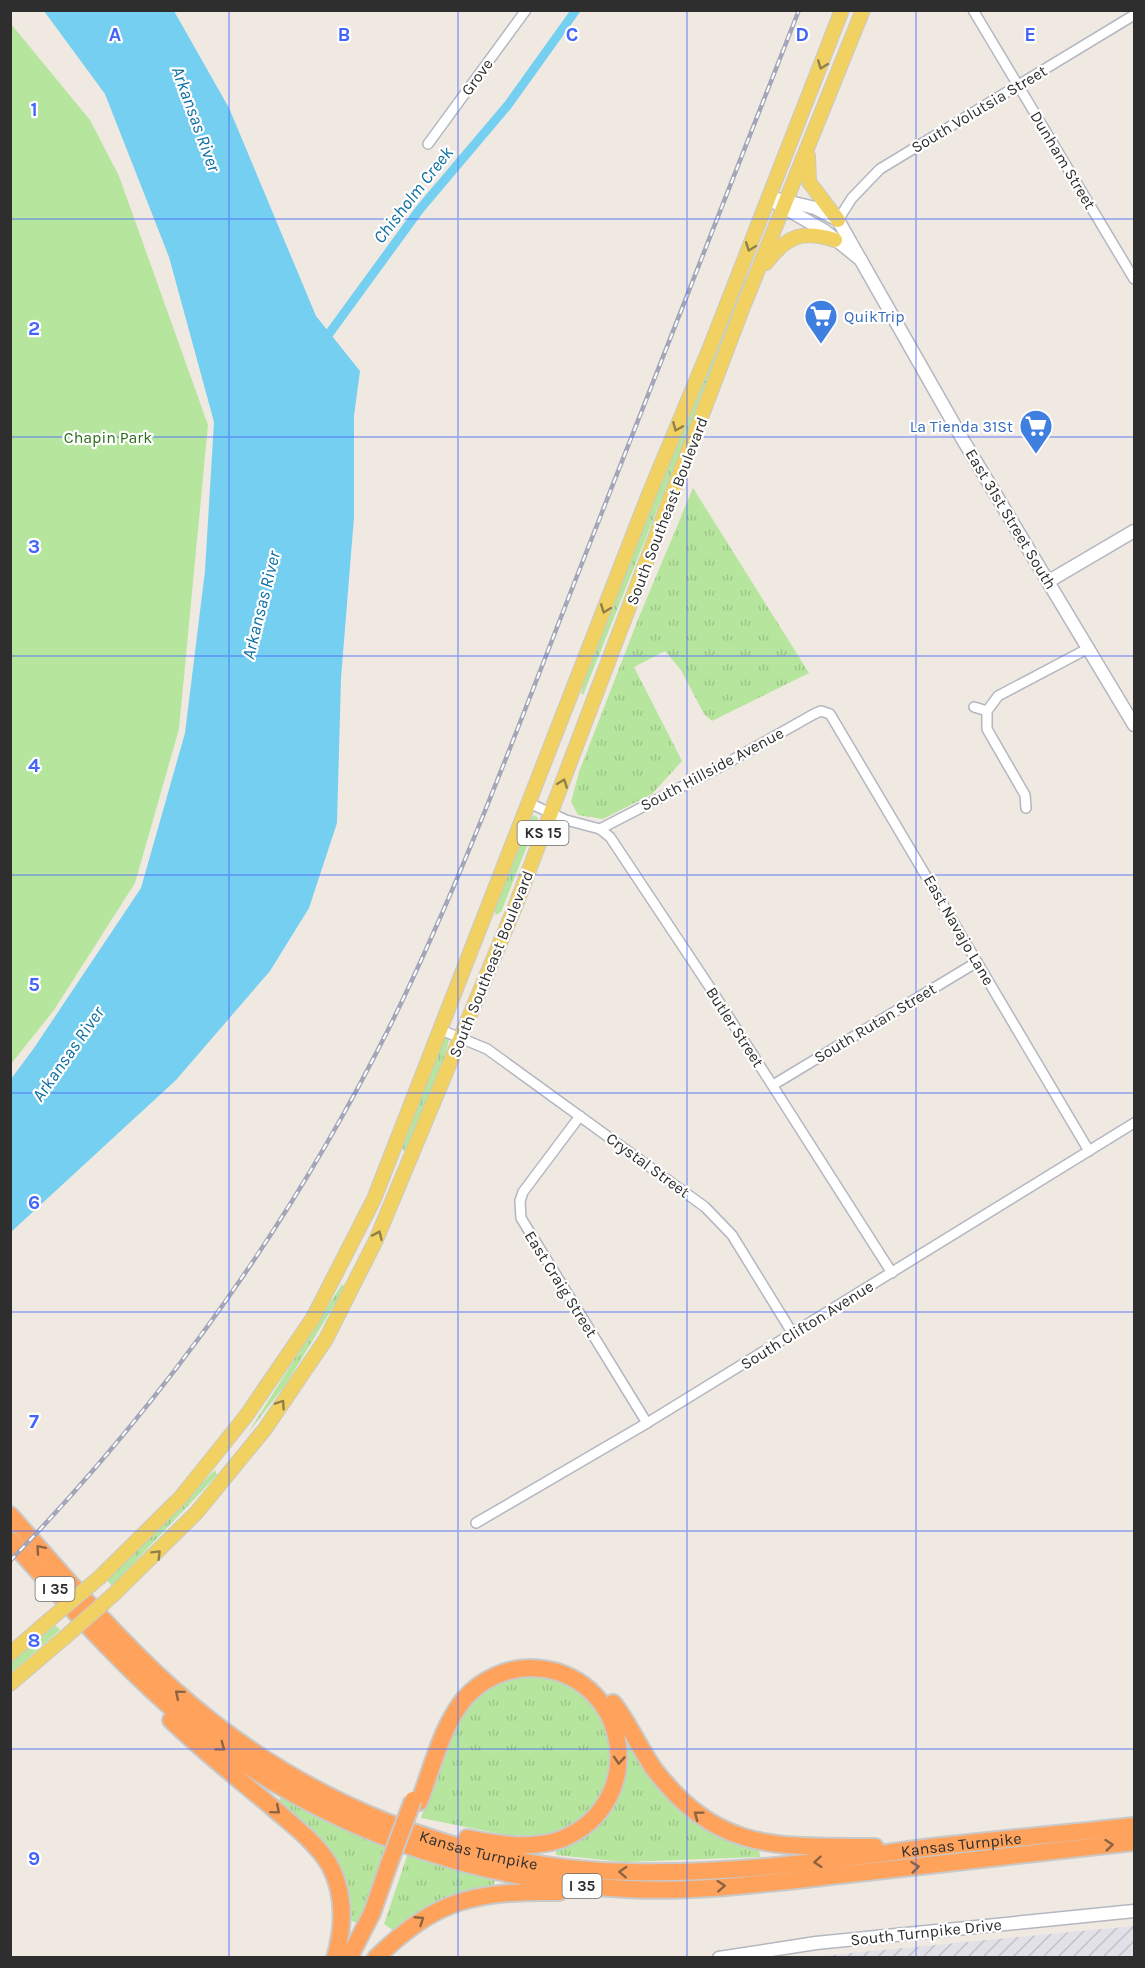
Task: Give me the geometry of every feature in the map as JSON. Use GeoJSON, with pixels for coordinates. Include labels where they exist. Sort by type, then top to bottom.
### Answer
{"type":"FeatureCollection","features":[{"type":"Feature","properties":{"kind":"highway","name":"Kansas Turnpike"},"geometry":{"type":"LineString","coordinates":[[10,1515],[125,1641],[173,1689],[218,1725],[286,1773],[339,1803],[457,1846],[519,1862],[627,1872],[724,1870],[847,1859],[918,1849],[1134,1826]]}},
{"type":"Feature","properties":{"kind":"highway","name":"Kansas Turnpike"},"geometry":{"type":"LineString","coordinates":[[10,1540],[99,1638],[189,1722],[233,1756],[284,1789],[383,1838],[478,1868],[539,1880],[629,1889],[681,1889],[775,1882],[1134,1842]]}},
{"type":"Feature","properties":{"kind":"highway"},"geometry":{"type":"LineString","coordinates":[[99,1638],[124,1671],[173,1722],[316,1847],[329,1864],[340,1899],[340,1938],[335,1958]]}},
{"type":"Feature","properties":{"kind":"highway"},"geometry":{"type":"LineString","coordinates":[[361,1958],[442,1719],[464,1688],[495,1667],[511,1662],[539,1661],[564,1666],[596,1686],[616,1708],[667,1785],[696,1814],[724,1831],[754,1842],[796,1847],[918,1849]]}},
{"type":"Feature","properties":{"kind":"highway"},"geometry":{"type":"LineString","coordinates":[[218,1725],[307,1776],[382,1811],[453,1836],[518,1844],[541,1844],[561,1839],[580,1829],[606,1803],[614,1786],[620,1756],[612,1721],[590,1692],[577,1680],[560,1673],[543,1668],[525,1668],[492,1677],[465,1699],[456,1713],[416,1801]]}},
{"type":"Feature","properties":{"kind":"highway"},"geometry":{"type":"LineString","coordinates":[[349,1958],[393,1865]]}},
{"type":"Feature","properties":{"kind":"highway"},"geometry":{"type":"LineString","coordinates":[[376,1958],[404,1932],[428,1915],[468,1897],[520,1892],[644,1894],[681,1889]]}},
{"type":"Feature","properties":{"kind":"main road","name":"South Southeast Boulevard"},"geometry":{"type":"LineString","coordinates":[[10,1654],[100,1577],[181,1497],[213,1458],[246,1416],[313,1318],[374,1199],[842,10]]}},
{"type":"Feature","properties":{"kind":"main road","name":"South Southeast Boulevard"},"geometry":{"type":"LineString","coordinates":[[10,1684],[114,1594],[155,1555],[232,1472],[326,1339],[376,1240],[462,1037],[551,813],[756,277],[863,10]]}},
{"type":"Feature","properties":{"kind":"main road"},"geometry":{"type":"LineString","coordinates":[[809,145],[809,182],[838,220]]}},
{"type":"Feature","properties":{"kind":"main road"},"geometry":{"type":"LineString","coordinates":[[769,197],[810,221],[862,260]]}},
{"type":"Feature","properties":{"kind":"main road"},"geometry":{"type":"LineString","coordinates":[[785,205],[815,208],[838,220]]}},
{"type":"Feature","properties":{"kind":"main road","name":"East 31st Street South"},"geometry":{"type":"LineString","coordinates":[[838,220],[963,440],[1134,724]]}},
{"type":"Feature","properties":{"kind":"main road"},"geometry":{"type":"LineString","coordinates":[[756,277],[774,253],[795,237],[805,234],[835,240]]}},
{"type":"Feature","properties":{"kind":"main road"},"geometry":{"type":"LineString","coordinates":[[1049,581],[1134,531]]}},
{"type":"Feature","properties":{"kind":"main road","name":"South Turnpike Drive"},"geometry":{"type":"LineString","coordinates":[[719,1958],[793,1946],[1134,1911]]}},
{"type":"Feature","properties":{"kind":"street","name":"Grove"},"geometry":{"type":"LineString","coordinates":[[428,144],[526,10]]}},
{"type":"Feature","properties":{"kind":"street","name":"Dunham Street"},"geometry":{"type":"LineString","coordinates":[[973,10],[1134,279]]}},
{"type":"Feature","properties":{"kind":"street","name":"South Volutsia Street"},"geometry":{"type":"LineString","coordinates":[[838,220],[852,198],[880,169],[1017,84],[1134,16]]}},
{"type":"Feature","properties":{"kind":"street"},"geometry":{"type":"LineString","coordinates":[[1026,808],[1025,795],[991,739],[987,729],[987,711],[998,696],[1089,648]]}},
{"type":"Feature","properties":{"kind":"street"},"geometry":{"type":"LineString","coordinates":[[974,707],[987,711]]}},
{"type":"Feature","properties":{"kind":"street","name":"South Hillside Avenue"},"geometry":{"type":"LineString","coordinates":[[600,829],[720,767],[807,717],[825,711]]}},
{"type":"Feature","properties":{"kind":"street","name":"East Navajo Lane"},"geometry":{"type":"LineString","coordinates":[[825,711],[836,721],[1089,1152]]}},
{"type":"Feature","properties":{"kind":"street"},"geometry":{"type":"LineString","coordinates":[[529,803],[581,825],[600,829]]}},
{"type":"Feature","properties":{"kind":"street","name":"Butler Street"},"geometry":{"type":"LineString","coordinates":[[600,829],[610,837],[642,885],[892,1273]]}},
{"type":"Feature","properties":{"kind":"street","name":"South Rutan Street"},"geometry":{"type":"LineString","coordinates":[[773,1085],[977,962]]}},
{"type":"Feature","properties":{"kind":"street","name":"Crystal Street"},"geometry":{"type":"LineString","coordinates":[[441,1030],[487,1049],[687,1192],[723,1223],[793,1334]]}},
{"type":"Feature","properties":{"kind":"street","name":"East Craig Street"},"geometry":{"type":"LineString","coordinates":[[580,1116],[523,1192],[520,1201],[521,1218],[647,1423]]}},
{"type":"Feature","properties":{"kind":"street","name":"South Clifton Avenue"},"geometry":{"type":"LineString","coordinates":[[476,1522],[647,1423],[1134,1123]]}},
{"type":"Feature","properties":{"kind":"shaded area"},"geometry":{"type":"Polygon","coordinates":[[[1134,1926],[1134,1957],[810,1957],[1134,1926]]]}},
{"type":"Feature","properties":{"kind":"green space","name":"Chapin Park"},"geometry":{"type":"Polygon","coordinates":[[[11,24],[90,120],[119,176],[208,425],[179,729],[135,883],[54,1010],[11,1064],[11,24]]]}},
{"type":"Feature","properties":{"kind":"green space"},"geometry":{"type":"Polygon","coordinates":[[[742,276],[749,280],[583,695],[581,693],[584,679],[742,276]]]}},
{"type":"Feature","properties":{"kind":"green space"},"geometry":{"type":"Polygon","coordinates":[[[693,488],[809,673],[712,721],[704,714],[681,670],[665,651],[634,667],[682,761],[652,794],[603,819],[578,815],[571,802],[579,772],[639,617],[693,488]]]}},
{"type":"Feature","properties":{"kind":"green space"},"geometry":{"type":"Polygon","coordinates":[[[534,815],[538,818],[501,912],[496,915],[494,909],[529,820],[534,815]]]}},
{"type":"Feature","properties":{"kind":"green space"},"geometry":{"type":"Polygon","coordinates":[[[446,1037],[449,1039],[437,1079],[404,1151],[401,1146],[443,1039],[446,1037]]]}},
{"type":"Feature","properties":{"kind":"green space"},"geometry":{"type":"Polygon","coordinates":[[[342,1284],[345,1287],[286,1384],[248,1433],[342,1284]]]}},
{"type":"Feature","properties":{"kind":"green space"},"geometry":{"type":"Polygon","coordinates":[[[215,1470],[217,1475],[112,1586],[107,1580],[215,1470]]]}},
{"type":"Feature","properties":{"kind":"green space"},"geometry":{"type":"Polygon","coordinates":[[[55,1625],[60,1630],[11,1673],[11,1662],[55,1625]]]}},
{"type":"Feature","properties":{"kind":"green space"},"geometry":{"type":"Polygon","coordinates":[[[519,1674],[552,1675],[586,1693],[611,1731],[612,1775],[594,1809],[568,1829],[549,1835],[511,1836],[421,1818],[452,1735],[469,1705],[487,1688],[519,1674]]]}},
{"type":"Feature","properties":{"kind":"green space"},"geometry":{"type":"Polygon","coordinates":[[[632,1744],[652,1774],[759,1848],[760,1857],[624,1862],[556,1855],[556,1846],[616,1799],[627,1759],[626,1745],[632,1744]]]}},
{"type":"Feature","properties":{"kind":"green space"},"geometry":{"type":"Polygon","coordinates":[[[283,1795],[336,1825],[393,1847],[361,1925],[348,1919],[348,1898],[277,1803],[283,1795]]]}},
{"type":"Feature","properties":{"kind":"green space"},"geometry":{"type":"Polygon","coordinates":[[[408,1853],[495,1879],[493,1888],[397,1933],[384,1924],[408,1853]]]}},
{"type":"Feature","properties":{"kind":"water","name":"Arkansas River"},"geometry":{"type":"Polygon","coordinates":[[[44,11],[174,11],[229,108],[316,316],[360,371],[354,416],[354,517],[341,678],[337,823],[309,908],[270,971],[176,1080],[11,1232],[11,1079],[141,888],[185,733],[205,571],[214,422],[169,257],[105,94],[44,11]]]}},
{"type":"Feature","properties":{"kind":"waterway","name":"Chisholm Creek"},"geometry":{"type":"LineString","coordinates":[[323,342],[420,209],[508,105],[576,10]]}},
{"type":"Feature","properties":{"kind":"railway"},"geometry":{"type":"LineString","coordinates":[[10,1561],[120,1438],[172,1374],[221,1307],[268,1239],[312,1169],[391,1024],[442,914],[488,802],[799,10]]}},
{"type":"Feature","properties":{"kind":"place","name":"QuikTrip"},"geometry":{"type":"Point","coordinates":[821,345]}},
{"type":"Feature","properties":{"kind":"place","name":"La Tienda 31St"},"geometry":{"type":"Point","coordinates":[1036,455]}}]}
